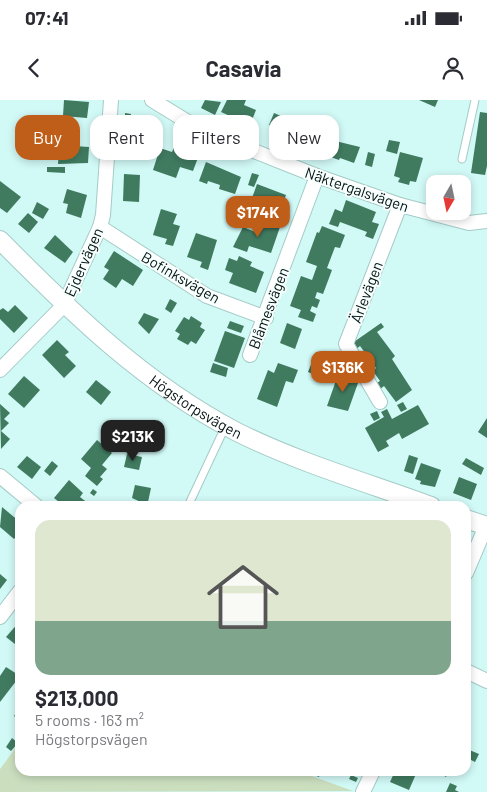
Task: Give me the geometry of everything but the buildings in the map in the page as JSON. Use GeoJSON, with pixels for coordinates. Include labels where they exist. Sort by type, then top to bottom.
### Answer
{"type":"FeatureCollection","features":[{"type":"Feature","properties":{"kind":"street","name":"Ejdervägen"},"geometry":{"type":"LineString","coordinates":[[0,370],[64,305],[100,227],[104,215],[111,100]]}},
{"type":"Feature","properties":{"kind":"street","name":"Näktergalsvägen"},"geometry":{"type":"LineString","coordinates":[[152,100],[201,130],[317,176],[400,206],[468,222],[487,221]]}},
{"type":"Feature","properties":{"kind":"street","name":"Blåmesvägen"},"geometry":{"type":"LineString","coordinates":[[250,355],[266,318],[317,176]]}},
{"type":"Feature","properties":{"kind":"street","name":"Ärlevägen"},"geometry":{"type":"LineString","coordinates":[[380,402],[346,344],[400,206]]}},
{"type":"Feature","properties":{"kind":"street","name":"Bofinksvägen"},"geometry":{"type":"LineString","coordinates":[[100,227],[207,296],[266,318]]}},
{"type":"Feature","properties":{"kind":"street","name":"Högstorpsvägen"},"geometry":{"type":"LineString","coordinates":[[0,240],[64,305],[127,360],[167,390],[226,425],[319,466],[417,501]]}},
{"type":"Feature","properties":{"kind":"street"},"geometry":{"type":"LineString","coordinates":[[0,476],[30,501]]}},
{"type":"Feature","properties":{"kind":"street"},"geometry":{"type":"LineString","coordinates":[[471,521],[487,526],[471,562]]}},
{"type":"Feature","properties":{"kind":"street"},"geometry":{"type":"LineString","coordinates":[[0,617],[15,598]]}},
{"type":"Feature","properties":{"kind":"street"},"geometry":{"type":"LineString","coordinates":[[471,673],[487,681]]}},
{"type":"Feature","properties":{"kind":"street"},"geometry":{"type":"LineString","coordinates":[[363,792],[371,776]]}},
{"type":"Feature","properties":{"kind":"lane"},"geometry":{"type":"LineString","coordinates":[[462,159],[475,100]]}},
{"type":"Feature","properties":{"kind":"lane"},"geometry":{"type":"LineString","coordinates":[[190,501],[226,425]]}},
{"type":"Feature","properties":{"kind":"green space"},"geometry":{"type":"Polygon","coordinates":[[[15,749],[15,776],[312,776],[353,791],[0,792],[0,769],[15,749]]]}}]}
